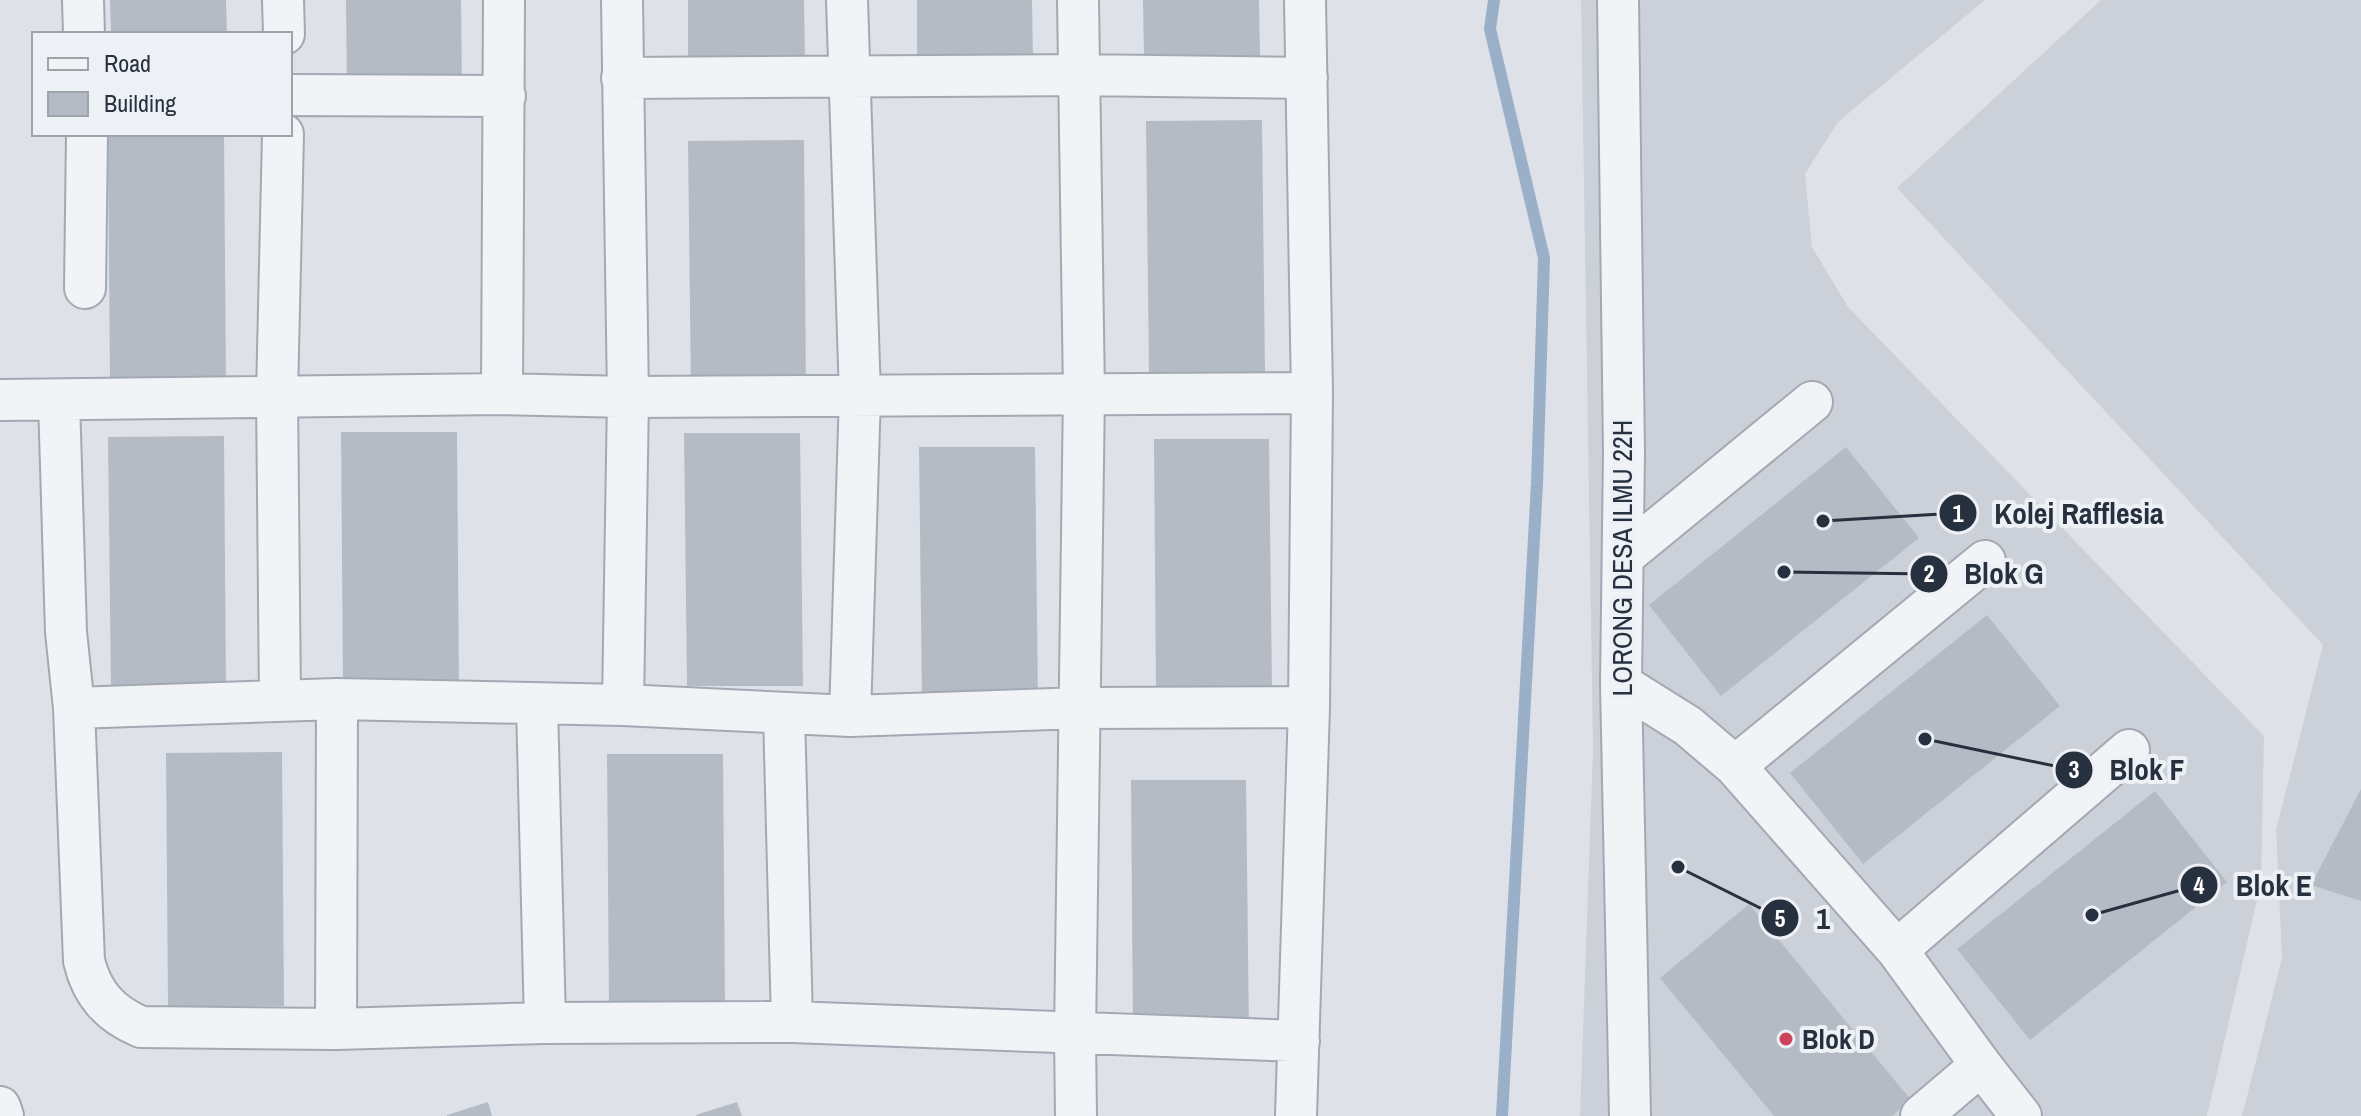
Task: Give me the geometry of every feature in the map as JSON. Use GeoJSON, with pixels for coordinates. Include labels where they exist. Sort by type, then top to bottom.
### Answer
{"type":"FeatureCollection","features":[{"type":"Feature","properties":{"kind":"street"},"geometry":{"type":"LineString","coordinates":[[83,0],[84,32]]}},
{"type":"Feature","properties":{"kind":"street"},"geometry":{"type":"LineString","coordinates":[[283,0],[284,32]]}},
{"type":"Feature","properties":{"kind":"street"},"geometry":{"type":"LineString","coordinates":[[502,394],[504,0]]}},
{"type":"Feature","properties":{"kind":"street"},"geometry":{"type":"LineString","coordinates":[[622,0],[628,397],[623,705]]}},
{"type":"Feature","properties":{"kind":"street"},"geometry":{"type":"LineString","coordinates":[[847,0],[860,395],[850,716]]}},
{"type":"Feature","properties":{"kind":"street"},"geometry":{"type":"LineString","coordinates":[[1076,1116],[1084,393],[1078,0]]}},
{"type":"Feature","properties":{"kind":"street"},"geometry":{"type":"LineString","coordinates":[[1296,1116],[1309,707],[1312,393],[1305,0]]}},
{"type":"Feature","properties":{"kind":"street","name":"LORONG DESA ILMU 22H"},"geometry":{"type":"LineString","coordinates":[[1618,0],[1624,556],[1621,684],[1630,1116]]}},
{"type":"Feature","properties":{"kind":"street"},"geometry":{"type":"LineString","coordinates":[[622,78],[1078,75],[1307,78]]}},
{"type":"Feature","properties":{"kind":"street"},"geometry":{"type":"LineString","coordinates":[[292,95],[505,96]]}},
{"type":"Feature","properties":{"kind":"street"},"geometry":{"type":"LineString","coordinates":[[85,288],[87,136]]}},
{"type":"Feature","properties":{"kind":"street"},"geometry":{"type":"LineString","coordinates":[[280,700],[277,395],[283,136]]}},
{"type":"Feature","properties":{"kind":"street"},"geometry":{"type":"LineString","coordinates":[[0,400],[277,395],[628,397],[1312,393]]}},
{"type":"Feature","properties":{"kind":"street"},"geometry":{"type":"LineString","coordinates":[[59,400],[66,632],[74,708],[84,961],[95,993],[126,1020],[141,1027],[336,1029],[545,1023],[792,1022],[1299,1041]]}},
{"type":"Feature","properties":{"kind":"street"},"geometry":{"type":"LineString","coordinates":[[1624,556],[1812,402]]}},
{"type":"Feature","properties":{"kind":"street"},"geometry":{"type":"LineString","coordinates":[[1735,766],[1985,561]]}},
{"type":"Feature","properties":{"kind":"street"},"geometry":{"type":"LineString","coordinates":[[1621,684],[1688,726],[1735,766],[1897,950],[2021,1116]]}},
{"type":"Feature","properties":{"kind":"street"},"geometry":{"type":"LineString","coordinates":[[74,708],[337,699],[623,705],[850,716],[1081,708],[1309,707]]}},
{"type":"Feature","properties":{"kind":"street"},"geometry":{"type":"LineString","coordinates":[[336,1029],[337,699]]}},
{"type":"Feature","properties":{"kind":"street"},"geometry":{"type":"LineString","coordinates":[[537,705],[545,1023]]}},
{"type":"Feature","properties":{"kind":"street"},"geometry":{"type":"LineString","coordinates":[[784,713],[792,1022]]}},
{"type":"Feature","properties":{"kind":"street"},"geometry":{"type":"LineString","coordinates":[[1897,950],[2129,750]]}},
{"type":"Feature","properties":{"kind":"street"},"geometry":{"type":"LineString","coordinates":[[1921,1116],[1981,1065]]}},
{"type":"Feature","properties":{"kind":"street"},"geometry":{"type":"LineString","coordinates":[[0,1107],[3,1116]]}},
{"type":"Feature","properties":{"kind":"shaded area"},"geometry":{"type":"Polygon","coordinates":[[[1581,0],[1985,0],[1838,122],[1805,174],[1812,247],[1848,307],[2264,736],[2261,883],[2207,1116],[1580,1116],[1593,749],[1581,0]]]}},
{"type":"Feature","properties":{"kind":"shaded area"},"geometry":{"type":"Polygon","coordinates":[[[2101,0],[2361,0],[2361,1116],[2242,1116],[2282,958],[2276,830],[2323,645],[1897,188],[2101,0]]]}},
{"type":"Feature","properties":{"kind":"building"},"geometry":{"type":"Polygon","coordinates":[[[110,0],[226,0],[227,32],[111,32],[110,0]]]}},
{"type":"Feature","properties":{"kind":"building"},"geometry":{"type":"Polygon","coordinates":[[[346,0],[461,0],[462,90],[347,90],[346,0]]]}},
{"type":"Feature","properties":{"kind":"building"},"geometry":{"type":"Polygon","coordinates":[[[688,0],[804,0],[805,64],[688,64],[688,0]]]}},
{"type":"Feature","properties":{"kind":"building"},"geometry":{"type":"Polygon","coordinates":[[[917,0],[1032,0],[1033,63],[917,63],[917,0]]]}},
{"type":"Feature","properties":{"kind":"building"},"geometry":{"type":"Polygon","coordinates":[[[1143,0],[1259,0],[1260,57],[1144,58],[1143,0]]]}},
{"type":"Feature","properties":{"kind":"building"},"geometry":{"type":"Polygon","coordinates":[[[1262,120],[1265,373],[1149,374],[1146,121],[1262,120]]]}},
{"type":"Feature","properties":{"kind":"building"},"geometry":{"type":"Polygon","coordinates":[[[108,136],[224,136],[226,383],[110,384],[108,136]]]}},
{"type":"Feature","properties":{"kind":"building"},"geometry":{"type":"Polygon","coordinates":[[[804,140],[806,393],[691,393],[688,141],[804,140]]]}},
{"type":"Feature","properties":{"kind":"building"},"geometry":{"type":"Polygon","coordinates":[[[341,432],[457,432],[459,685],[343,685],[341,432]]]}},
{"type":"Feature","properties":{"kind":"building"},"geometry":{"type":"Polygon","coordinates":[[[684,433],[800,433],[803,686],[687,686],[684,433]]]}},
{"type":"Feature","properties":{"kind":"building"},"geometry":{"type":"Polygon","coordinates":[[[224,436],[226,690],[111,690],[108,437],[224,436]]]}},
{"type":"Feature","properties":{"kind":"building"},"geometry":{"type":"Polygon","coordinates":[[[1154,439],[1269,439],[1272,692],[1156,692],[1154,439]]]}},
{"type":"Feature","properties":{"kind":"building"},"geometry":{"type":"Polygon","coordinates":[[[919,447],[1035,447],[1038,700],[922,701],[919,447]]]}},
{"type":"Feature","properties":{"kind":"building"},"geometry":{"type":"Polygon","coordinates":[[[1846,447],[1919,538],[1721,696],[1649,605],[1846,447]]]}},
{"type":"Feature","properties":{"kind":"building"},"geometry":{"type":"Polygon","coordinates":[[[1987,615],[2060,706],[1863,864],[1790,773],[1987,615]]]}},
{"type":"Feature","properties":{"kind":"building"},"geometry":{"type":"Polygon","coordinates":[[[282,752],[284,1006],[168,1007],[166,753],[282,752]]]}},
{"type":"Feature","properties":{"kind":"building"},"geometry":{"type":"Polygon","coordinates":[[[607,754],[723,754],[725,1007],[609,1008],[607,754]]]}},
{"type":"Feature","properties":{"kind":"building"},"geometry":{"type":"Polygon","coordinates":[[[1131,780],[1246,780],[1249,1033],[1133,1034],[1131,780]]]}},
{"type":"Feature","properties":{"kind":"building"},"geometry":{"type":"Polygon","coordinates":[[[2361,789],[2361,901],[2311,885],[2361,789]]]}},
{"type":"Feature","properties":{"kind":"building"},"geometry":{"type":"Polygon","coordinates":[[[2155,791],[2227,882],[2030,1040],[1957,949],[2155,791]]]}},
{"type":"Feature","properties":{"kind":"building","name":"Blok D"},"geometry":{"type":"Polygon","coordinates":[[[1749,904],[1911,1100],[1892,1116],[1774,1116],[1660,978],[1749,904]]]}},
{"type":"Feature","properties":{"kind":"building"},"geometry":{"type":"Polygon","coordinates":[[[488,1102],[492,1116],[447,1116],[447,1115],[488,1102]]]}},
{"type":"Feature","properties":{"kind":"building"},"geometry":{"type":"Polygon","coordinates":[[[737,1102],[742,1116],[696,1116],[696,1115],[737,1102]]]}},
{"type":"Feature","properties":{"kind":"waterway"},"geometry":{"type":"LineString","coordinates":[[1494,0],[1490,29],[1544,258],[1537,484],[1502,1116]]}},
{"type":"Feature","properties":{"kind":"place","name":"Kolej Rafflesia"},"geometry":{"type":"Point","coordinates":[1823,521]}},
{"type":"Feature","properties":{"kind":"place","name":"Blok G"},"geometry":{"type":"Point","coordinates":[1784,572]}},
{"type":"Feature","properties":{"kind":"place","name":"Blok F"},"geometry":{"type":"Point","coordinates":[1925,739]}},
{"type":"Feature","properties":{"kind":"place","name":"1"},"geometry":{"type":"Point","coordinates":[1678,867]}},
{"type":"Feature","properties":{"kind":"place","name":"Blok E"},"geometry":{"type":"Point","coordinates":[2092,915]}},
{"type":"Feature","properties":{"kind":"place","name":"Blok D"},"geometry":{"type":"Point","coordinates":[1786,1039]}}]}
